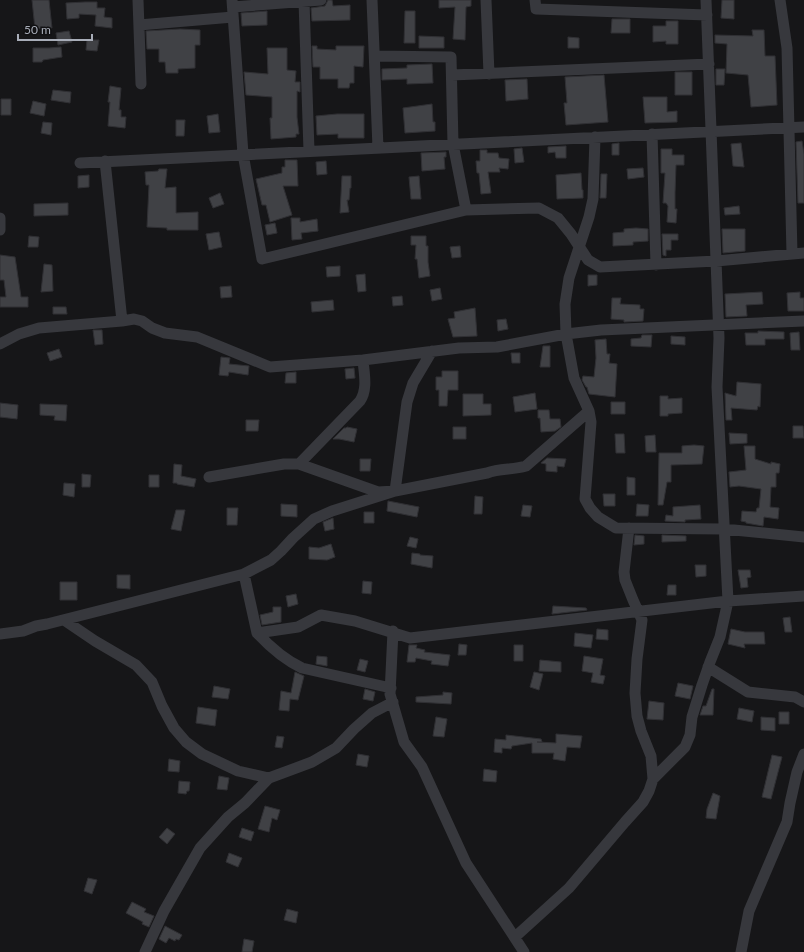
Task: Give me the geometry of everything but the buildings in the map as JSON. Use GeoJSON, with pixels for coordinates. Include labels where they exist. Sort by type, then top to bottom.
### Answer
{"type":"FeatureCollection","features":[{"type":"Feature","properties":{"kind":"street"},"geometry":{"type":"LineString","coordinates":[[138,0],[141,84]]}},
{"type":"Feature","properties":{"kind":"street"},"geometry":{"type":"LineString","coordinates":[[139,25],[233,8],[321,0]]}},
{"type":"Feature","properties":{"kind":"street"},"geometry":{"type":"LineString","coordinates":[[372,0],[378,148]]}},
{"type":"Feature","properties":{"kind":"street"},"geometry":{"type":"LineString","coordinates":[[486,0],[489,74]]}},
{"type":"Feature","properties":{"kind":"street"},"geometry":{"type":"LineString","coordinates":[[535,0],[536,9],[707,15]]}},
{"type":"Feature","properties":{"kind":"street"},"geometry":{"type":"LineString","coordinates":[[653,779],[686,747],[690,735],[692,717],[708,667],[720,638],[728,601],[717,387],[719,324],[706,0]]}},
{"type":"Feature","properties":{"kind":"street"},"geometry":{"type":"LineString","coordinates":[[780,0],[787,48],[792,254]]}},
{"type":"Feature","properties":{"kind":"street"},"geometry":{"type":"LineString","coordinates":[[304,1],[309,151]]}},
{"type":"Feature","properties":{"kind":"street"},"geometry":{"type":"LineString","coordinates":[[233,8],[243,154],[262,259],[466,210],[539,208],[558,218],[571,234],[588,260],[600,267],[716,261],[804,253]]}},
{"type":"Feature","properties":{"kind":"street"},"geometry":{"type":"LineString","coordinates":[[375,56],[451,57],[453,144],[466,210]]}},
{"type":"Feature","properties":{"kind":"street"},"geometry":{"type":"LineString","coordinates":[[452,75],[709,64]]}},
{"type":"Feature","properties":{"kind":"street"},"geometry":{"type":"LineString","coordinates":[[80,162],[804,127]]}},
{"type":"Feature","properties":{"kind":"street"},"geometry":{"type":"LineString","coordinates":[[652,134],[656,265]]}},
{"type":"Feature","properties":{"kind":"street"},"geometry":{"type":"LineString","coordinates":[[595,137],[593,199],[568,284],[565,304],[566,334],[574,378],[589,411],[591,422],[585,499],[598,518],[616,528],[724,529],[804,537]]}},
{"type":"Feature","properties":{"kind":"street"},"geometry":{"type":"LineString","coordinates":[[105,161],[122,321]]}},
{"type":"Feature","properties":{"kind":"street"},"geometry":{"type":"LineString","coordinates":[[0,218],[0,230]]}},
{"type":"Feature","properties":{"kind":"street"},"geometry":{"type":"LineString","coordinates":[[0,344],[19,334],[39,328],[134,319],[165,333],[197,337],[210,341],[270,367],[363,360],[459,348],[497,347],[566,334],[601,330],[804,321]]}},
{"type":"Feature","properties":{"kind":"street"},"geometry":{"type":"LineString","coordinates":[[395,491],[407,402],[413,383],[432,351]]}},
{"type":"Feature","properties":{"kind":"street"},"geometry":{"type":"LineString","coordinates":[[299,464],[364,396],[363,360]]}},
{"type":"Feature","properties":{"kind":"street"},"geometry":{"type":"LineString","coordinates":[[0,634],[23,631],[36,626],[244,574],[271,560],[314,519],[332,511],[395,491],[486,473],[496,469],[526,466],[589,411]]}},
{"type":"Feature","properties":{"kind":"street"},"geometry":{"type":"LineString","coordinates":[[209,476],[284,464],[299,464],[378,492],[395,491]]}},
{"type":"Feature","properties":{"kind":"street"},"geometry":{"type":"LineString","coordinates":[[514,937],[570,888],[644,802],[653,779],[651,756],[637,716],[635,693],[637,659],[642,620],[625,580],[624,572],[629,528]]}},
{"type":"Feature","properties":{"kind":"street"},"geometry":{"type":"LineString","coordinates":[[244,574],[257,633],[264,641],[286,659],[302,668],[391,688]]}},
{"type":"Feature","properties":{"kind":"street"},"geometry":{"type":"LineString","coordinates":[[257,633],[298,627],[321,615],[355,621],[393,631],[410,638],[728,601],[804,596]]}},
{"type":"Feature","properties":{"kind":"street"},"geometry":{"type":"LineString","coordinates":[[64,620],[95,641],[136,665],[152,682],[162,706],[174,728],[186,742],[202,754],[238,771],[269,778]]}},
{"type":"Feature","properties":{"kind":"street"},"geometry":{"type":"LineString","coordinates":[[393,631],[392,702],[404,742],[422,767],[466,863],[524,952]]}},
{"type":"Feature","properties":{"kind":"street"},"geometry":{"type":"LineString","coordinates":[[708,667],[748,692],[795,697],[804,702]]}},
{"type":"Feature","properties":{"kind":"street"},"geometry":{"type":"LineString","coordinates":[[145,952],[164,911],[200,848],[228,817],[245,803],[269,778],[312,762],[336,748],[372,713],[392,702]]}},
{"type":"Feature","properties":{"kind":"street"},"geometry":{"type":"LineString","coordinates":[[741,952],[750,911],[787,822],[797,772],[804,754]]}}]}
